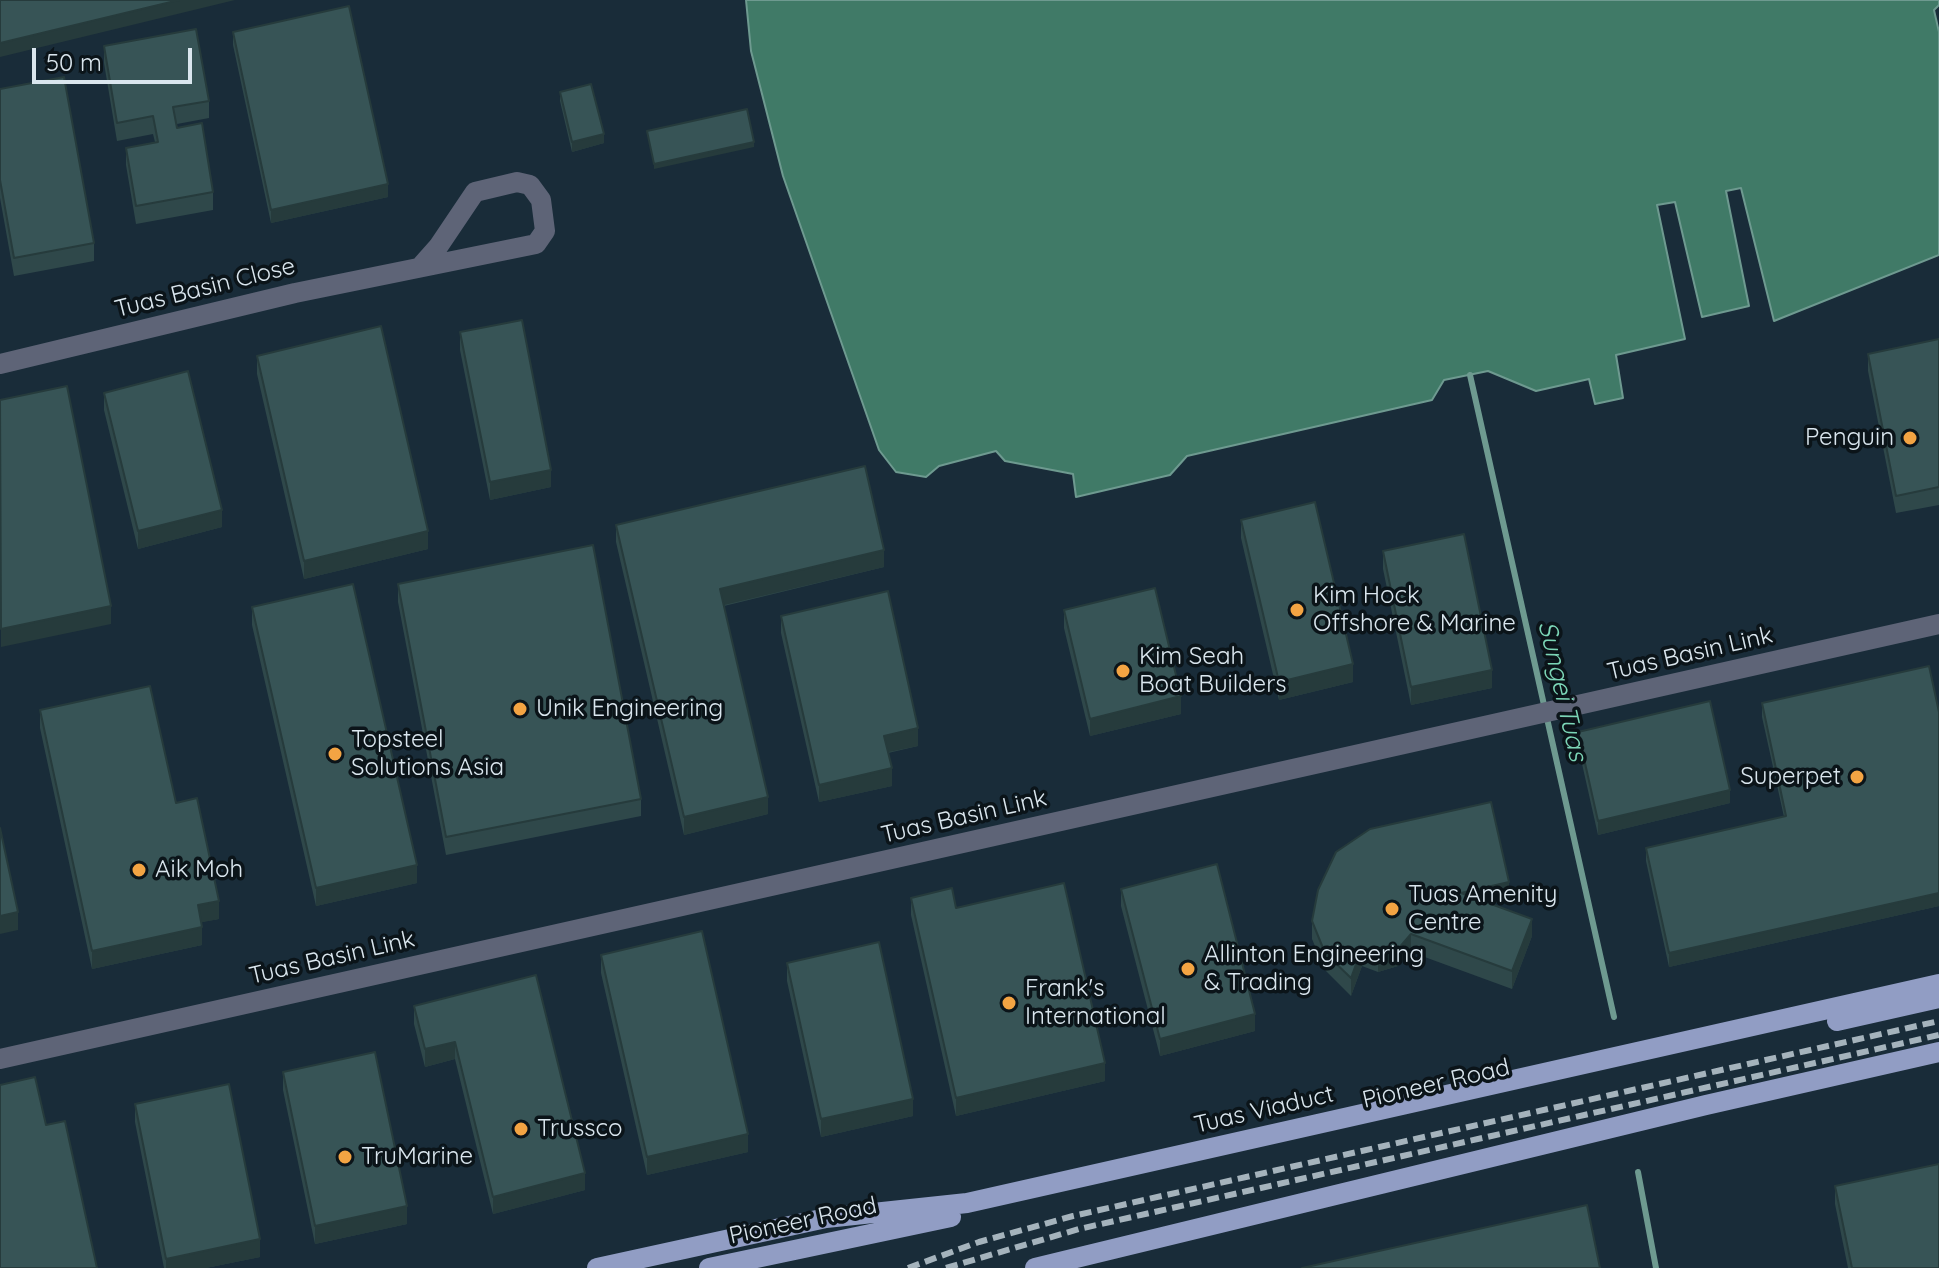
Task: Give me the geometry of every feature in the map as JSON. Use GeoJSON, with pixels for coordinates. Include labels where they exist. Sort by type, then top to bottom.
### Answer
{"type":"FeatureCollection","features":[{"type":"Feature","properties":{"kind":"main road","name":"Tuas Viaduct"},"geometry":{"type":"LineString","coordinates":[[597,1268],[826,1218],[967,1203],[1939,984]]}},
{"type":"Feature","properties":{"kind":"main road","name":"Pioneer Road"},"geometry":{"type":"LineString","coordinates":[[709,1268],[1281,1146],[1939,998]]}},
{"type":"Feature","properties":{"kind":"main road"},"geometry":{"type":"LineString","coordinates":[[1035,1268],[1706,1105],[1939,1052]]}},
{"type":"Feature","properties":{"kind":"street","name":"Tuas Basin Close"},"geometry":{"type":"LineString","coordinates":[[0,364],[295,293],[536,244],[545,231],[541,200],[530,185],[517,182],[475,192],[422,265]]}},
{"type":"Feature","properties":{"kind":"street","name":"Tuas Basin Link"},"geometry":{"type":"LineString","coordinates":[[0,1059],[1939,624]]}},
{"type":"Feature","properties":{"kind":"shaded area"},"geometry":{"type":"Polygon","coordinates":[[[746,0],[1939,0],[1934,10],[1939,32],[1939,255],[1774,321],[1741,188],[1726,191],[1749,306],[1702,317],[1675,202],[1657,205],[1685,339],[1616,355],[1623,398],[1595,404],[1589,379],[1536,391],[1488,371],[1444,380],[1432,400],[1187,456],[1170,475],[1076,497],[1073,474],[1005,461],[996,451],[939,466],[926,477],[896,472],[879,450],[783,176],[751,51],[746,0]]]}},
{"type":"Feature","properties":{"kind":"building"},"geometry":{"type":"Polygon","coordinates":[[[0,0],[179,0],[0,43],[0,0]]]}},
{"type":"Feature","properties":{"kind":"building"},"geometry":{"type":"Polygon","coordinates":[[[349,6],[388,184],[271,210],[233,32],[349,6]]]}},
{"type":"Feature","properties":{"kind":"building"},"geometry":{"type":"Polygon","coordinates":[[[196,29],[209,101],[173,107],[177,128],[202,123],[213,192],[136,206],[126,148],[158,142],[153,116],[117,123],[104,46],[196,29]]]}},
{"type":"Feature","properties":{"kind":"building"},"geometry":{"type":"Polygon","coordinates":[[[64,77],[94,243],[14,258],[0,180],[0,89],[64,77]]]}},
{"type":"Feature","properties":{"kind":"building"},"geometry":{"type":"Polygon","coordinates":[[[591,84],[604,134],[572,142],[560,92],[591,84]]]}},
{"type":"Feature","properties":{"kind":"building"},"geometry":{"type":"Polygon","coordinates":[[[747,109],[754,142],[654,164],[647,131],[747,109]]]}},
{"type":"Feature","properties":{"kind":"building"},"geometry":{"type":"Polygon","coordinates":[[[522,320],[551,470],[490,482],[460,332],[522,320]]]}},
{"type":"Feature","properties":{"kind":"building"},"geometry":{"type":"Polygon","coordinates":[[[381,326],[428,531],[304,561],[257,356],[381,326]]]}},
{"type":"Feature","properties":{"kind":"building","name":"Penguin"},"geometry":{"type":"Polygon","coordinates":[[[1939,339],[1939,487],[1896,496],[1868,354],[1939,339]]]}},
{"type":"Feature","properties":{"kind":"building"},"geometry":{"type":"Polygon","coordinates":[[[188,371],[222,510],[138,531],[104,393],[188,371]]]}},
{"type":"Feature","properties":{"kind":"building"},"geometry":{"type":"Polygon","coordinates":[[[67,386],[111,606],[1,629],[0,400],[67,386]]]}},
{"type":"Feature","properties":{"kind":"building"},"geometry":{"type":"Polygon","coordinates":[[[865,466],[884,550],[720,589],[768,797],[684,817],[616,525],[865,466]]]}},
{"type":"Feature","properties":{"kind":"building","name":"Kim Hock Offshore & Marine"},"geometry":{"type":"Polygon","coordinates":[[[1315,502],[1353,664],[1279,682],[1241,520],[1315,502]]]}},
{"type":"Feature","properties":{"kind":"building"},"geometry":{"type":"Polygon","coordinates":[[[1464,534],[1492,670],[1411,687],[1383,551],[1464,534]]]}},
{"type":"Feature","properties":{"kind":"building","name":"Unik Engineering"},"geometry":{"type":"Polygon","coordinates":[[[593,545],[641,799],[446,837],[398,584],[593,545]]]}},
{"type":"Feature","properties":{"kind":"building","name":"Topsteel Solutions Asia"},"geometry":{"type":"Polygon","coordinates":[[[353,584],[417,865],[316,888],[252,607],[353,584]]]}},
{"type":"Feature","properties":{"kind":"building","name":"Kim Seah Boat Builders"},"geometry":{"type":"Polygon","coordinates":[[[1155,588],[1181,696],[1090,719],[1064,610],[1155,588]]]}},
{"type":"Feature","properties":{"kind":"building"},"geometry":{"type":"Polygon","coordinates":[[[888,591],[918,728],[884,736],[892,768],[819,785],[781,616],[888,591]]]}},
{"type":"Feature","properties":{"kind":"building","name":"Superpet"},"geometry":{"type":"Polygon","coordinates":[[[1929,666],[1939,712],[1939,893],[1669,953],[1646,848],[1786,816],[1762,703],[1929,666]]]}},
{"type":"Feature","properties":{"kind":"building","name":"Aik Moh"},"geometry":{"type":"Polygon","coordinates":[[[150,686],[176,803],[197,798],[219,901],[198,905],[202,927],[92,951],[40,710],[150,686]]]}},
{"type":"Feature","properties":{"kind":"building"},"geometry":{"type":"Polygon","coordinates":[[[1710,701],[1730,790],[1598,821],[1578,732],[1710,701]]]}},
{"type":"Feature","properties":{"kind":"building","name":"Tuas Amenity Centre"},"geometry":{"type":"Polygon","coordinates":[[[1491,802],[1509,882],[1461,893],[1532,919],[1512,971],[1411,934],[1398,949],[1378,954],[1362,948],[1351,978],[1325,953],[1312,921],[1318,890],[1336,852],[1370,829],[1491,802]]]}},
{"type":"Feature","properties":{"kind":"building"},"geometry":{"type":"Polygon","coordinates":[[[0,828],[18,912],[0,916],[0,828]]]}},
{"type":"Feature","properties":{"kind":"building","name":"Allinton Engineering & Trading"},"geometry":{"type":"Polygon","coordinates":[[[1217,864],[1255,1014],[1160,1039],[1121,889],[1217,864]]]}},
{"type":"Feature","properties":{"kind":"building","name":"Frank's International"},"geometry":{"type":"Polygon","coordinates":[[[1064,883],[1105,1063],[956,1098],[911,898],[952,888],[956,908],[1064,883]]]}},
{"type":"Feature","properties":{"kind":"building"},"geometry":{"type":"Polygon","coordinates":[[[702,931],[748,1134],[647,1157],[601,955],[702,931]]]}},
{"type":"Feature","properties":{"kind":"building"},"geometry":{"type":"Polygon","coordinates":[[[879,942],[913,1099],[821,1119],[787,963],[879,942]]]}},
{"type":"Feature","properties":{"kind":"building","name":"Trussco"},"geometry":{"type":"Polygon","coordinates":[[[536,975],[585,1173],[493,1197],[455,1042],[425,1049],[414,1006],[536,975]]]}},
{"type":"Feature","properties":{"kind":"building","name":"TruMarine"},"geometry":{"type":"Polygon","coordinates":[[[375,1052],[407,1206],[315,1226],[283,1072],[375,1052]]]}},
{"type":"Feature","properties":{"kind":"building"},"geometry":{"type":"Polygon","coordinates":[[[35,1077],[46,1125],[65,1121],[97,1268],[0,1268],[0,1085],[35,1077]]]}},
{"type":"Feature","properties":{"kind":"building"},"geometry":{"type":"Polygon","coordinates":[[[229,1084],[260,1239],[166,1259],[135,1104],[229,1084]]]}},
{"type":"Feature","properties":{"kind":"building"},"geometry":{"type":"Polygon","coordinates":[[[1939,1164],[1939,1268],[1852,1268],[1835,1186],[1939,1164]]]}},
{"type":"Feature","properties":{"kind":"building"},"geometry":{"type":"Polygon","coordinates":[[[1587,1205],[1600,1268],[1302,1268],[1587,1205]]]}},
{"type":"Feature","properties":{"kind":"waterway","name":"Sungei Tuas"},"geometry":{"type":"LineString","coordinates":[[1470,375],[1614,1017]]}},
{"type":"Feature","properties":{"kind":"waterway","name":"Sungei Tuas"},"geometry":{"type":"LineString","coordinates":[[1638,1172],[1656,1268]]}},
{"type":"Feature","properties":{"kind":"railway"},"geometry":{"type":"LineString","coordinates":[[908,1268],[979,1242],[1073,1216],[1939,1021]]}},
{"type":"Feature","properties":{"kind":"railway"},"geometry":{"type":"LineString","coordinates":[[946,1268],[1079,1229],[1939,1035]]}},
{"type":"Feature","properties":{"kind":"place","name":"Penguin"},"geometry":{"type":"Point","coordinates":[1910,438]}},
{"type":"Feature","properties":{"kind":"place","name":"Kim Hock Offshore & Marine"},"geometry":{"type":"Point","coordinates":[1297,610]}},
{"type":"Feature","properties":{"kind":"place","name":"Kim Seah Boat Builders"},"geometry":{"type":"Point","coordinates":[1123,671]}},
{"type":"Feature","properties":{"kind":"place","name":"Unik Engineering"},"geometry":{"type":"Point","coordinates":[520,709]}},
{"type":"Feature","properties":{"kind":"place","name":"Topsteel Solutions Asia"},"geometry":{"type":"Point","coordinates":[335,754]}},
{"type":"Feature","properties":{"kind":"place","name":"Superpet"},"geometry":{"type":"Point","coordinates":[1857,777]}},
{"type":"Feature","properties":{"kind":"place","name":"Aik Moh"},"geometry":{"type":"Point","coordinates":[139,870]}},
{"type":"Feature","properties":{"kind":"place","name":"Tuas Amenity Centre"},"geometry":{"type":"Point","coordinates":[1392,909]}},
{"type":"Feature","properties":{"kind":"place","name":"Allinton Engineering & Trading"},"geometry":{"type":"Point","coordinates":[1188,969]}},
{"type":"Feature","properties":{"kind":"place","name":"Frank's International"},"geometry":{"type":"Point","coordinates":[1009,1003]}},
{"type":"Feature","properties":{"kind":"place","name":"Trussco"},"geometry":{"type":"Point","coordinates":[521,1129]}},
{"type":"Feature","properties":{"kind":"place","name":"TruMarine"},"geometry":{"type":"Point","coordinates":[345,1157]}}]}
